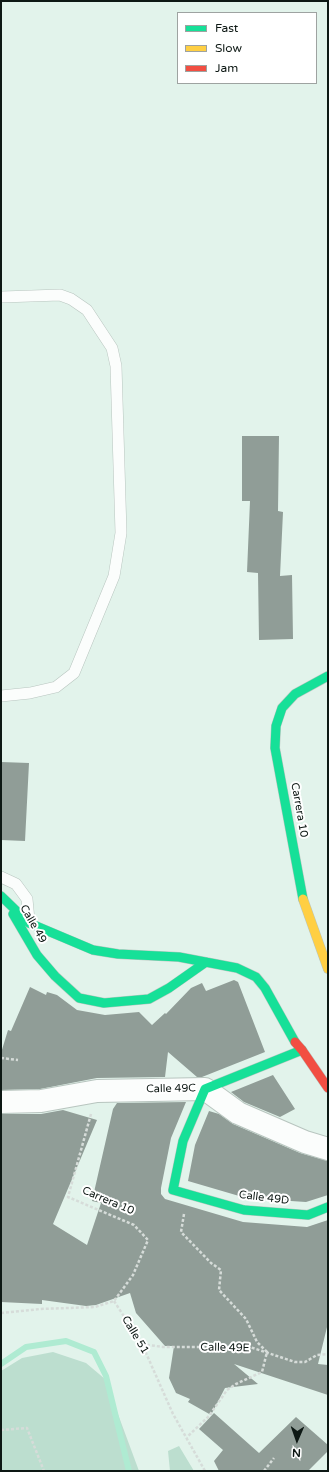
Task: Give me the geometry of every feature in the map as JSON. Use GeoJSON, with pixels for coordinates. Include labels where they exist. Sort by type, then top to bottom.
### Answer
{"type":"FeatureCollection","features":[{"type":"Feature","properties":{"kind":"street","name":"Carrera 10"},"geometry":{"type":"LineString","coordinates":[[328,676],[295,694],[282,708],[276,726],[275,748],[303,898],[328,969]]}},
{"type":"Feature","properties":{"kind":"street","name":"Calle 49"},"geometry":{"type":"LineString","coordinates":[[3,898],[29,923],[93,950],[118,954],[179,957],[237,968],[256,977],[265,988],[295,1042],[302,1050],[325,1086],[328,1088]]}},
{"type":"Feature","properties":{"kind":"street","name":"Calle 49"},"geometry":{"type":"LineString","coordinates":[[3,898],[37,955],[55,976],[79,998],[104,1003],[149,999],[170,988],[206,962]]}},
{"type":"Feature","properties":{"kind":"street"},"geometry":{"type":"LineString","coordinates":[[205,1089],[302,1050]]}},
{"type":"Feature","properties":{"kind":"street","name":"Calle 49C"},"geometry":{"type":"LineString","coordinates":[[1,1102],[41,1100],[97,1091],[205,1089],[238,1112],[305,1142],[328,1149]]}},
{"type":"Feature","properties":{"kind":"street","name":"Calle 49D"},"geometry":{"type":"LineString","coordinates":[[205,1089],[183,1141],[173,1190],[244,1210],[308,1215],[328,1207]]}},
{"type":"Feature","properties":{"kind":"lane"},"geometry":{"type":"LineString","coordinates":[[1,696],[46,690],[56,687],[74,673],[114,576],[122,534],[116,366],[112,348],[87,310],[71,299],[60,295],[2,297]]}},
{"type":"Feature","properties":{"kind":"lane"},"geometry":{"type":"LineString","coordinates":[[1,877],[16,884],[26,899],[29,923]]}},
{"type":"Feature","properties":{"kind":"path"},"geometry":{"type":"LineString","coordinates":[[1,1058],[18,1060]]}},
{"type":"Feature","properties":{"kind":"path","name":"Carrera 10"},"geometry":{"type":"LineString","coordinates":[[97,1091],[68,1197],[134,1225],[148,1240],[133,1275],[114,1301]]}},
{"type":"Feature","properties":{"kind":"path"},"geometry":{"type":"LineString","coordinates":[[187,1437],[209,1416],[227,1390],[236,1384],[262,1372],[268,1352],[257,1342],[246,1319],[219,1290],[222,1270],[211,1263],[181,1232],[189,1194]]}},
{"type":"Feature","properties":{"kind":"path"},"geometry":{"type":"LineString","coordinates":[[1,1313],[40,1309],[95,1307],[114,1301]]}},
{"type":"Feature","properties":{"kind":"path","name":"Calle 51"},"geometry":{"type":"LineString","coordinates":[[114,1301],[142,1344],[173,1414],[205,1471]]}},
{"type":"Feature","properties":{"kind":"path","name":"Calle 49E"},"geometry":{"type":"LineString","coordinates":[[142,1344],[163,1347],[250,1347],[295,1362],[305,1362],[317,1355],[328,1354]]}},
{"type":"Feature","properties":{"kind":"path"},"geometry":{"type":"LineString","coordinates":[[1,1430],[27,1428],[44,1471]]}},
{"type":"Feature","properties":{"kind":"path"},"geometry":{"type":"LineString","coordinates":[[264,1471],[274,1458]]}},
{"type":"Feature","properties":{"kind":"green space"},"geometry":{"type":"Polygon","coordinates":[[[53,1352],[86,1363],[105,1379],[139,1471],[1,1471],[1,1371],[22,1358],[53,1352]]]}},
{"type":"Feature","properties":{"kind":"green space"},"geometry":{"type":"Polygon","coordinates":[[[179,1446],[194,1471],[170,1471],[168,1451],[179,1446]]]}},
{"type":"Feature","properties":{"kind":"building"},"geometry":{"type":"Polygon","coordinates":[[[242,436],[279,436],[278,511],[283,512],[280,576],[292,575],[293,639],[259,640],[258,573],[247,572],[250,501],[242,501],[242,436]]]}},
{"type":"Feature","properties":{"kind":"building"},"geometry":{"type":"Polygon","coordinates":[[[1,762],[29,763],[25,841],[1,840],[1,762]]]}},
{"type":"Feature","properties":{"kind":"building"},"geometry":{"type":"Polygon","coordinates":[[[234,980],[238,982],[265,1052],[202,1077],[197,1077],[168,1052],[165,1077],[97,1078],[40,1089],[1,1090],[1,1053],[8,1030],[11,1031],[30,987],[46,995],[47,992],[57,995],[77,1010],[105,1015],[139,1012],[152,1025],[165,1013],[166,1014],[191,988],[202,983],[206,991],[234,980]]]}},
{"type":"Feature","properties":{"kind":"building"},"geometry":{"type":"Polygon","coordinates":[[[273,1075],[295,1109],[280,1117],[244,1102],[231,1092],[273,1075]]]}},
{"type":"Feature","properties":{"kind":"building"},"geometry":{"type":"Polygon","coordinates":[[[186,1102],[171,1138],[161,1188],[161,1194],[165,1199],[243,1222],[307,1227],[328,1220],[328,1323],[318,1364],[328,1365],[328,1395],[234,1364],[258,1384],[225,1388],[211,1415],[188,1402],[190,1399],[176,1393],[169,1378],[174,1346],[165,1346],[136,1313],[130,1293],[96,1305],[86,1306],[42,1300],[42,1304],[1,1302],[1,1114],[41,1114],[63,1110],[97,1120],[53,1224],[87,1245],[101,1203],[92,1201],[113,1109],[117,1103],[186,1102]]]}},
{"type":"Feature","properties":{"kind":"building"},"geometry":{"type":"Polygon","coordinates":[[[209,1111],[219,1114],[233,1124],[300,1153],[328,1161],[328,1195],[306,1202],[246,1198],[188,1181],[195,1145],[209,1111]]]}},
{"type":"Feature","properties":{"kind":"building"},"geometry":{"type":"Polygon","coordinates":[[[214,1413],[259,1453],[296,1417],[328,1445],[328,1451],[308,1471],[219,1471],[214,1461],[223,1450],[199,1429],[214,1413]]]}},
{"type":"Feature","properties":{"kind":"waterway"},"geometry":{"type":"LineString","coordinates":[[1,1364],[26,1347],[66,1341],[94,1352],[106,1376],[129,1471]]}},
{"type":"Feature","properties":{"kind":"traffic: fast"},"geometry":{"type":"LineString","coordinates":[[303,899],[275,748],[276,726],[282,708],[295,694],[328,676]]}},
{"type":"Feature","properties":{"kind":"traffic: fast"},"geometry":{"type":"LineString","coordinates":[[1,896],[29,923],[93,950],[118,954],[179,957],[237,968],[256,977],[265,988],[295,1042]]}},
{"type":"Feature","properties":{"kind":"traffic: fast"},"geometry":{"type":"LineString","coordinates":[[13,914],[37,955],[55,976],[79,998],[104,1003],[149,999],[169,988],[206,962]]}},
{"type":"Feature","properties":{"kind":"traffic: fast"},"geometry":{"type":"LineString","coordinates":[[302,1050],[205,1089],[183,1141],[173,1190],[244,1210],[308,1215],[328,1207]]}},
{"type":"Feature","properties":{"kind":"traffic: slow"},"geometry":{"type":"LineString","coordinates":[[303,899],[328,969]]}},
{"type":"Feature","properties":{"kind":"traffic: jam"},"geometry":{"type":"LineString","coordinates":[[295,1042],[328,1088]]}}]}
